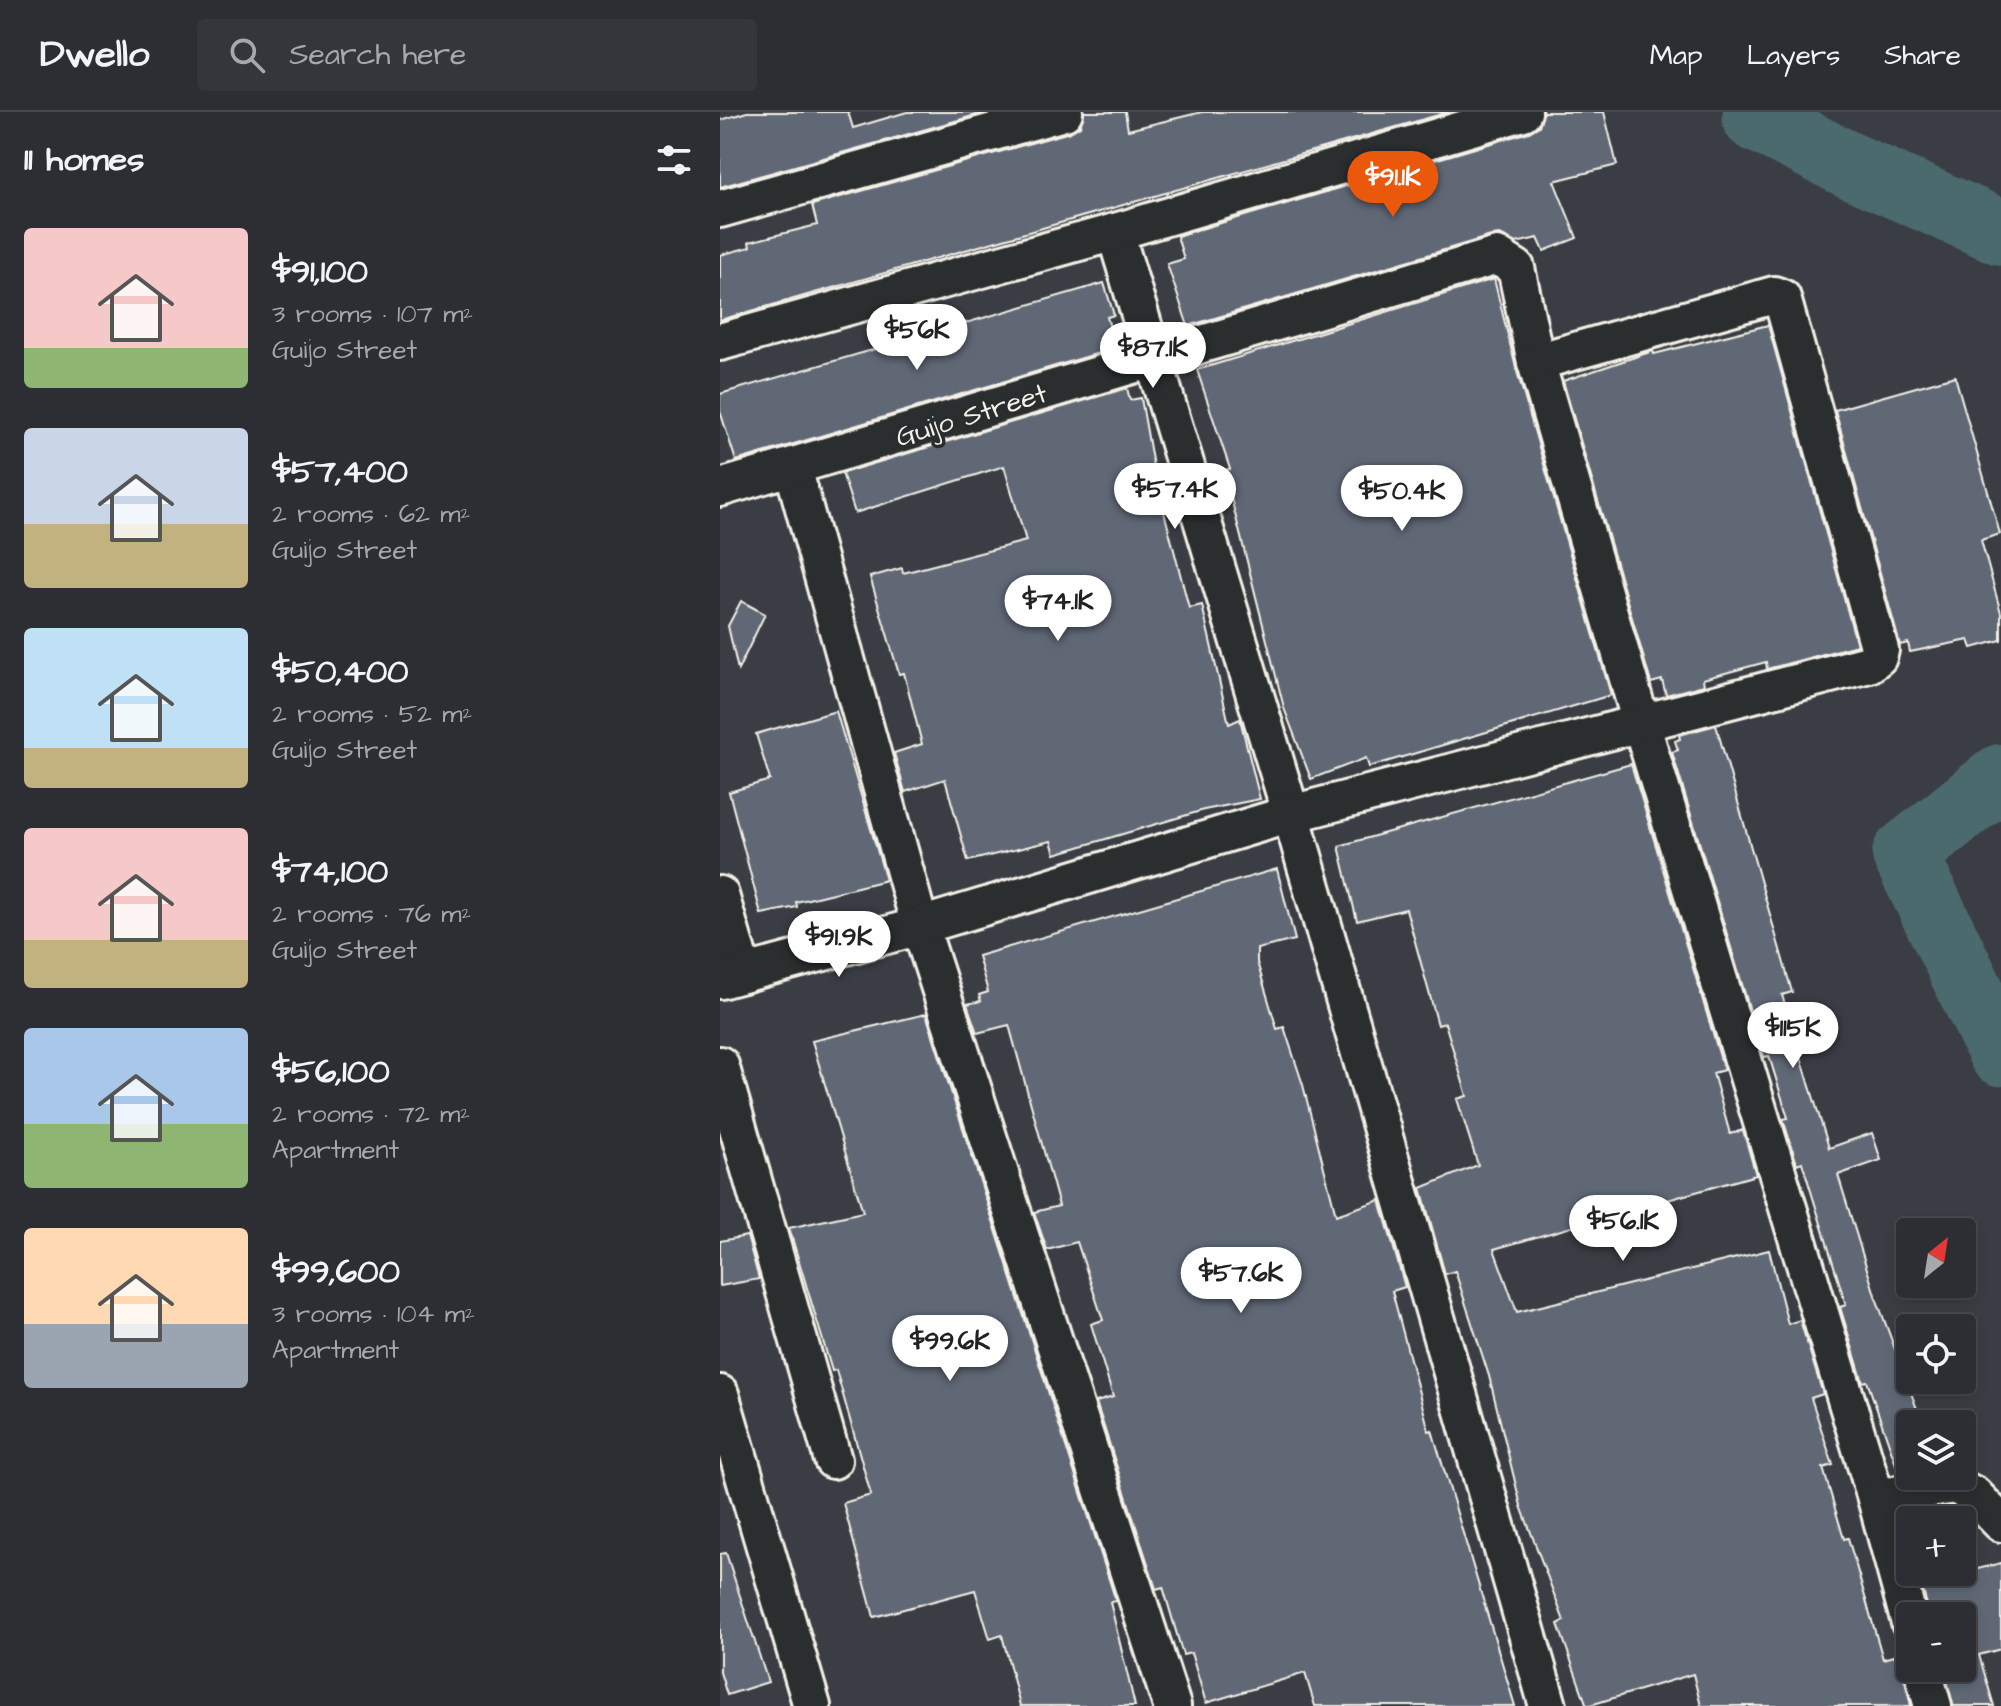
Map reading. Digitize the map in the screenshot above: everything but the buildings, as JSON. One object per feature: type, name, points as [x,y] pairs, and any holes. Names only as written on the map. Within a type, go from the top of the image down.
[{"type":"street","points":[[720,209],[1064,112]]},
{"type":"street","points":[[720,342],[1115,232],[1523,112]]},
{"type":"street","points":[[1115,232],[1291,814],[1548,1706]]},
{"type":"street","name":"Guijo Street","points":[[720,488],[1497,256],[1516,268],[1536,362]]},
{"type":"street","points":[[720,895],[732,977],[920,926],[1291,814],[1641,723],[1869,664],[1878,657],[1880,650],[1782,298],[1774,295],[1536,362],[1641,723],[1876,1498],[1904,1602]]},
{"type":"street","points":[[793,468],[920,926],[1172,1706]]},
{"type":"street","points":[[720,1065],[833,1460]]},
{"type":"street","points":[[720,1394],[812,1706]]},
{"type":"street","points":[[1876,1498],[1954,1485],[1974,1495],[2001,1523]]},
{"type":"street","points":[[1926,1682],[1933,1706]]},
{"type":"waterway","points":[[1758,112],[1755,118],[1849,165],[2001,232]]},
{"type":"waterway","points":[[2001,777],[1905,854],[2001,1053]]}]
